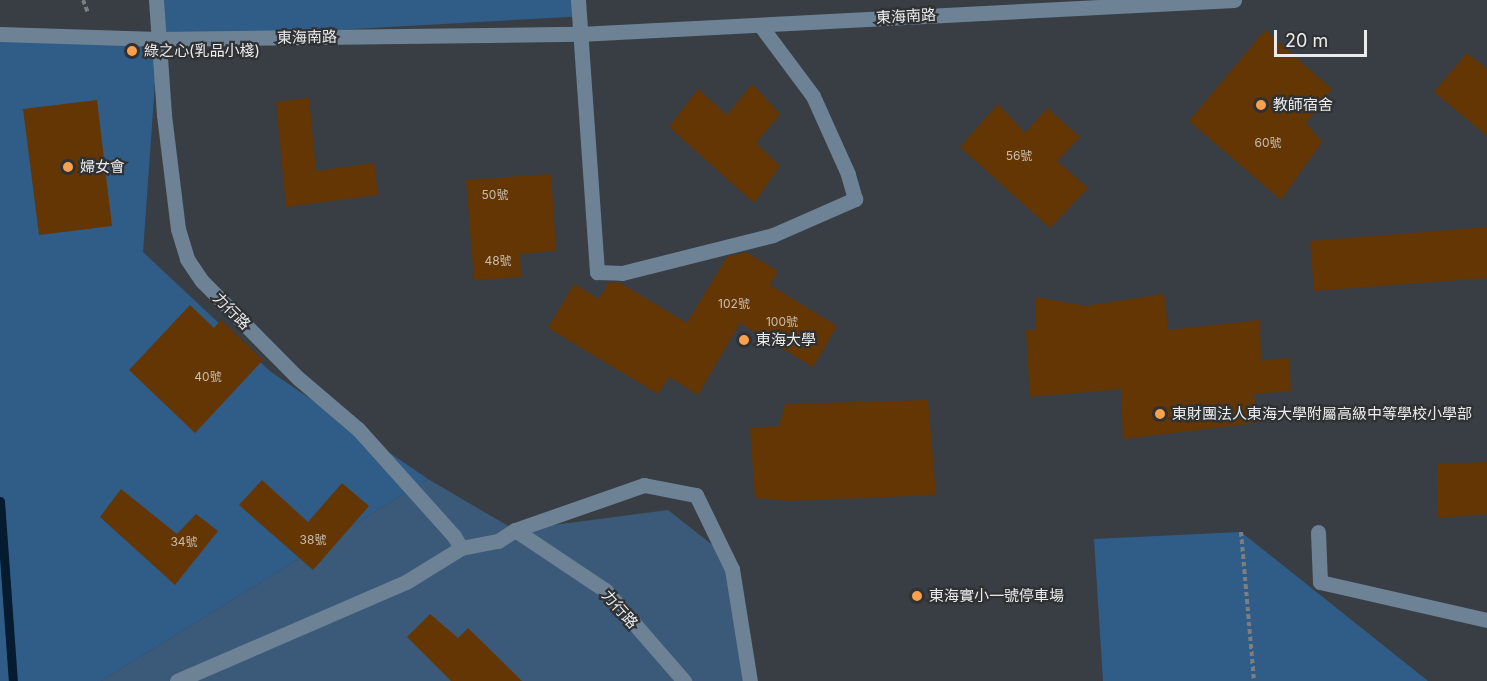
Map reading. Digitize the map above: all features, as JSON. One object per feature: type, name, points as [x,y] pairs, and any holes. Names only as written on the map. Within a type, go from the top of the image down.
[{"type":"street","name":"力行路","points":[[156,0],[178,229],[188,259],[202,281],[298,378],[358,429],[454,537],[461,548]]},
{"type":"street","points":[[578,0],[597,272],[622,273],[773,235],[855,199],[848,174],[813,96],[759,25]]},
{"type":"street","name":"東海南路","points":[[0,34],[158,39],[579,34],[759,25],[1076,3],[1234,0]]},
{"type":"street","points":[[177,681],[406,582],[461,548],[498,541],[515,530],[644,485],[696,495],[732,569],[750,681]]},
{"type":"street","name":"力行路","points":[[515,530],[605,590],[684,681]]},
{"type":"street","points":[[1318,532],[1320,582],[1487,620]]},
{"type":"path","points":[[1241,532],[1254,681]]},
{"type":"shaded area","name":"東海大學","points":[[0,0],[1487,0],[1487,681],[0,681]]},
{"type":"shaded area","points":[[153,0],[585,0],[586,16],[158,40],[143,252],[271,372],[428,479],[101,681],[0,681],[0,34],[158,39]]},
{"type":"shaded area","points":[[428,479],[515,530],[668,510],[729,558],[747,681],[101,681]]},
{"type":"shaded area","points":[[1241,532],[1428,681],[1103,681],[1094,539]]},
{"type":"building","name":"教師宿舍","points":[[1265,30],[1332,89],[1306,123],[1322,142],[1281,200],[1189,121]]},
{"type":"building","points":[[1467,53],[1487,69],[1487,136],[1434,92]]},
{"type":"building","points":[[752,84],[780,114],[756,143],[780,166],[754,203],[669,127],[698,89],[727,115]]},
{"type":"building","points":[[309,98],[316,171],[374,163],[378,195],[286,207],[276,102]]},
{"type":"building","name":"婦女會","points":[[97,100],[112,226],[39,235],[23,109]]},
{"type":"building","points":[[998,104],[1025,133],[1047,108],[1080,137],[1057,161],[1088,188],[1050,228],[960,147]]},
{"type":"building","points":[[551,174],[556,251],[520,254],[521,277],[474,280],[466,180]]},
{"type":"building","points":[[1487,227],[1487,278],[1314,291],[1310,241]]},
{"type":"building","points":[[746,252],[778,271],[770,285],[837,326],[813,367],[740,323],[698,395],[669,377],[658,394],[548,328],[574,284],[599,299],[609,282],[620,283],[687,323],[727,257]]},
{"type":"building","points":[[1164,294],[1168,330],[1260,320],[1261,361],[1289,358],[1291,391],[1254,394],[1257,423],[1123,439],[1121,389],[1030,397],[1026,330],[1036,330],[1036,297],[1085,306]]},
{"type":"building","points":[[190,305],[214,328],[221,320],[263,360],[195,433],[129,370]]},
{"type":"building","points":[[928,400],[936,495],[790,501],[755,498],[750,428],[779,426],[785,404]]},
{"type":"building","points":[[1487,462],[1487,514],[1438,518],[1437,464]]},
{"type":"building","points":[[262,480],[308,522],[342,483],[369,506],[313,570],[239,505]]},
{"type":"building","points":[[121,489],[177,534],[196,514],[218,531],[175,585],[100,517]]},
{"type":"building","points":[[430,614],[458,638],[468,628],[522,681],[451,681],[407,637]]},
{"type":"waterway","points":[[0,501],[13,681]]},
{"type":"place","name":"綠之心(乳品小棧)","points":[[132,51]]},
{"type":"place","name":"教師宿舍","points":[[1261,105]]},
{"type":"place","name":"婦女會","points":[[68,167]]},
{"type":"place","name":"東海大學","points":[[744,340]]},
{"type":"place","name":"東財團法人東海大學附屬高級中等學校小學部","points":[[1160,414]]},
{"type":"place","name":"東海實小一號停車場","points":[[917,596]]}]
